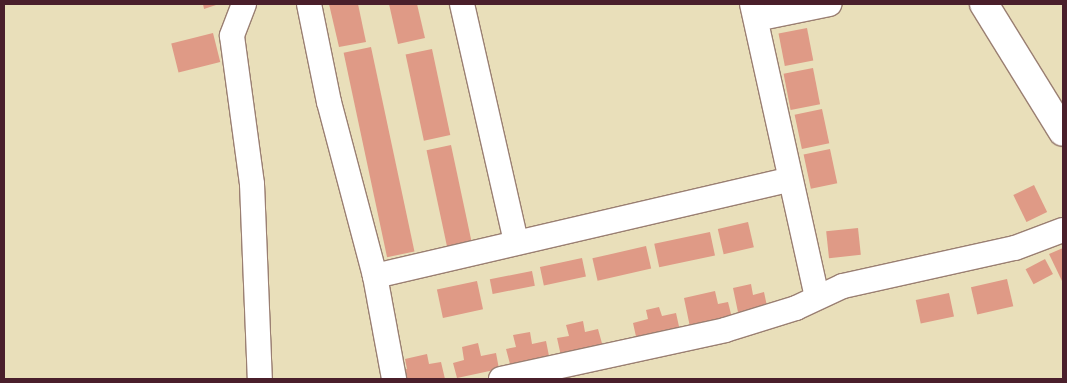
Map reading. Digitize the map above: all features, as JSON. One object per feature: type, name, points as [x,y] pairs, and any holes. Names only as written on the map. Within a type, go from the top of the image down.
[{"type":"highway","points":[[984,4],[1063,132]]},
{"type":"street","points":[[244,4],[232,36],[252,184],[260,379]]},
{"type":"street","points":[[309,4],[329,102],[375,276],[394,379]]},
{"type":"street","points":[[462,4],[516,242]]},
{"type":"street","points":[[817,297],[788,180],[754,11],[829,4]]},
{"type":"street","points":[[375,276],[788,180]]},
{"type":"street","points":[[501,379],[725,330],[854,283],[1015,248],[1063,230]]},
{"type":"building","points":[[203,4],[219,4],[204,9]]},
{"type":"building","points":[[329,4],[358,4],[366,42],[339,47]]},
{"type":"building","points":[[389,4],[417,4],[425,38],[398,44]]},
{"type":"building","points":[[807,28],[813,60],[785,66],[779,34]]},
{"type":"building","points":[[213,33],[220,62],[179,73],[171,43]]},
{"type":"building","points":[[371,47],[414,251],[387,257],[344,53]]},
{"type":"building","points":[[432,49],[450,135],[424,141],[406,55]]},
{"type":"building","points":[[813,68],[820,104],[791,110],[784,74]]},
{"type":"building","points":[[822,109],[829,143],[802,149],[795,115]]},
{"type":"building","points":[[451,145],[472,245],[448,250],[427,150]]},
{"type":"building","points":[[830,149],[837,183],[811,189],[804,155]]},
{"type":"building","points":[[1034,185],[1047,212],[1026,222],[1013,195]]},
{"type":"building","points":[[748,222],[754,247],[724,254],[718,229]]},
{"type":"building","points":[[858,228],[861,255],[829,258],[826,231]]},
{"type":"building","points":[[710,232],[715,255],[659,267],[654,244]]},
{"type":"building","points":[[646,246],[651,268],[598,281],[592,258]]},
{"type":"building","points":[[1063,248],[1063,281],[1062,281],[1049,254]]},
{"type":"building","points":[[582,258],[586,277],[544,286],[540,267]]},
{"type":"building","points":[[1045,259],[1053,274],[1034,284],[1026,269]]},
{"type":"building","points":[[532,271],[535,286],[493,294],[490,279]]},
{"type":"building","points":[[1007,279],[1013,306],[977,315],[971,287]]},
{"type":"building","points":[[477,281],[483,309],[443,318],[437,290]]},
{"type":"building","points":[[751,284],[753,295],[764,292],[768,311],[739,317],[733,288]]},
{"type":"building","points":[[715,291],[718,304],[728,302],[732,318],[690,327],[684,298]]},
{"type":"building","points":[[949,293],[954,316],[921,324],[916,300]]},
{"type":"building","points":[[659,307],[662,316],[676,313],[680,331],[637,341],[633,323],[648,319],[646,310]]},
{"type":"building","points":[[583,321],[585,332],[598,329],[603,347],[561,356],[557,338],[569,336],[566,325]]},
{"type":"building","points":[[530,332],[532,344],[546,341],[549,356],[510,364],[506,349],[516,347],[513,335]]},
{"type":"building","points":[[478,343],[481,356],[496,353],[499,369],[457,378],[453,363],[464,360],[462,347]]},
{"type":"building","points":[[427,354],[429,364],[441,362],[445,379],[401,379],[399,371],[407,369],[405,359]]}]
